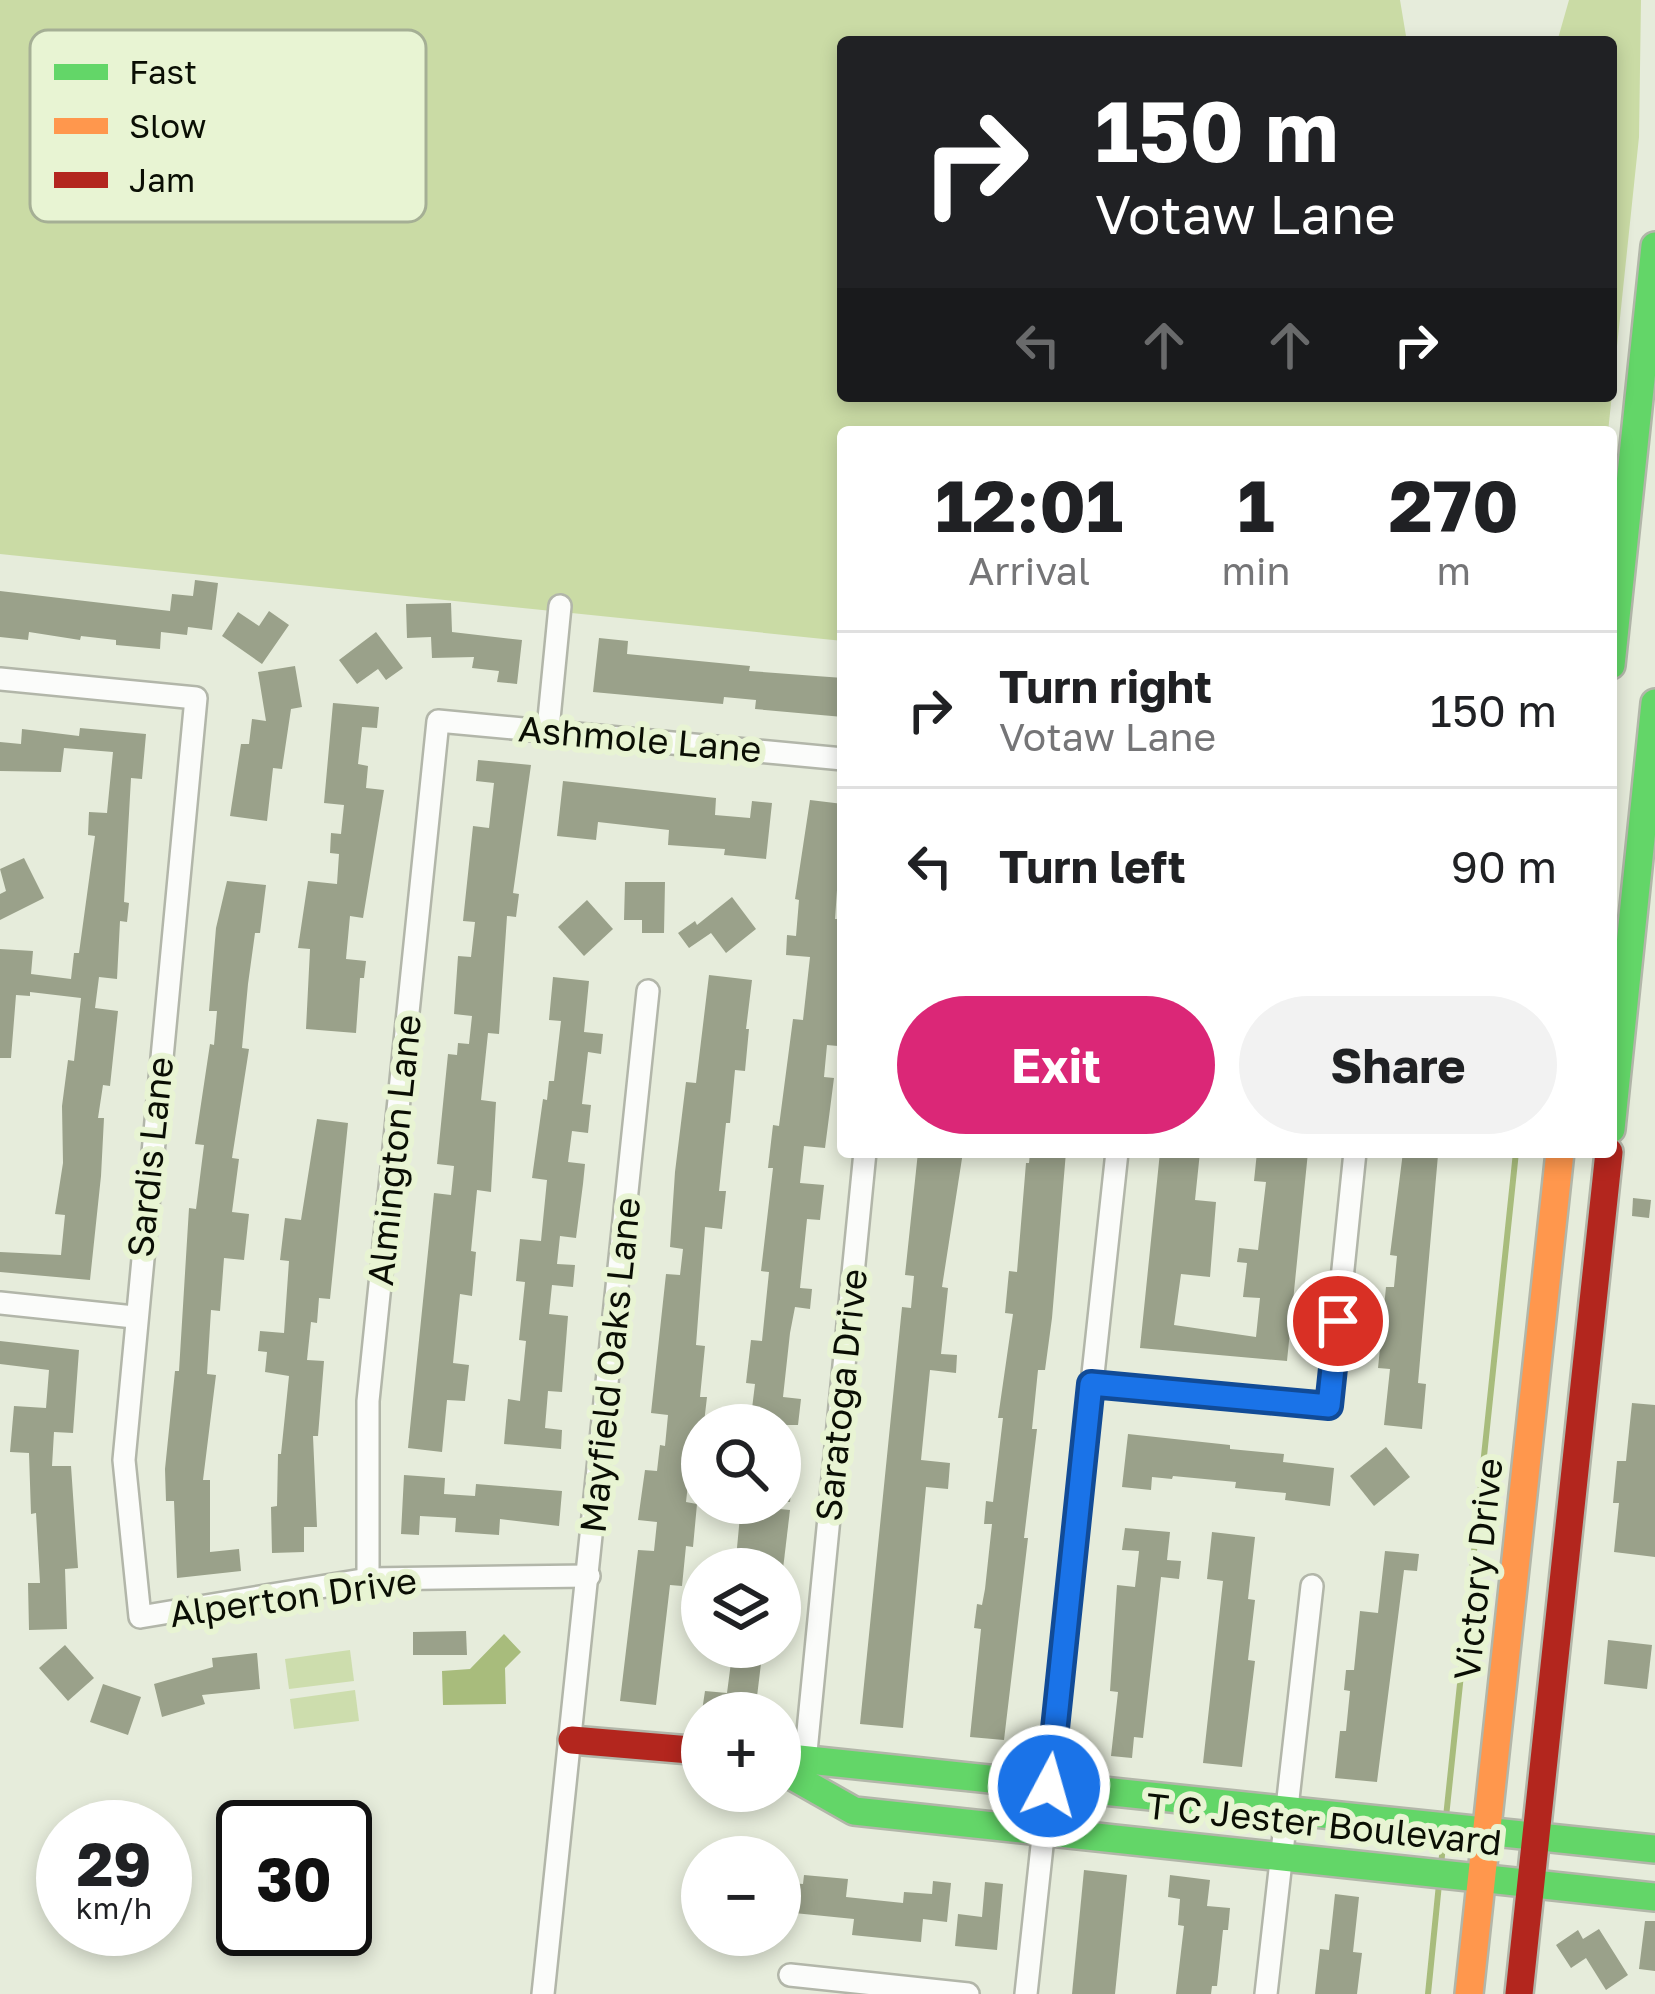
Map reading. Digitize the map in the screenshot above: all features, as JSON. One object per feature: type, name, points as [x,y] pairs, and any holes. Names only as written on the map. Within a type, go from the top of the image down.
[{"type":"main road","points":[[1617,616],[1651,337],[1655,246]]},
{"type":"main road","points":[[1617,1072],[1655,704]]},
{"type":"main road","points":[[1617,841],[1641,844]]},
{"type":"main road","name":"Victory Drive","points":[[1469,1994],[1474,1830],[1540,1340],[1559,1158]]},
{"type":"main road","points":[[1519,1994],[1608,1158]]},
{"type":"main road","points":[[1540,1340],[1588,1344]]},
{"type":"main road","points":[[572,1740],[681,1749]]},
{"type":"main road","name":"T C Jester Boulevard","points":[[801,1767],[1049,1786],[1655,1849]]},
{"type":"main road","name":"T C Jester Boulevard","points":[[801,1772],[854,1810],[1655,1897]]},
{"type":"street","points":[[548,729],[560,606]]},
{"type":"street","name":"Sardis Lane","points":[[0,679],[196,698],[124,1460],[140,1617]]},
{"type":"street","name":"Ashmole Lane","points":[[438,721],[837,758]]},
{"type":"street","name":"Almington Lane","points":[[368,1579],[368,1401],[438,721]]},
{"type":"street","name":"Mayfield Oaks Lane","points":[[543,1994],[648,991]]},
{"type":"street","name":"Saratoga Drive","points":[[801,1692],[865,1158]]},
{"type":"street","points":[[1026,1994],[1116,1158]]},
{"type":"street","points":[[1091,1384],[1329,1406],[1354,1158]]},
{"type":"street","points":[[0,1303],[134,1317]]},
{"type":"street","name":"Alperton Drive","points":[[140,1617],[368,1579],[589,1576]]},
{"type":"street","points":[[1266,1994],[1312,1586]]},
{"type":"street","points":[[790,1975],[968,1994]]},
{"type":"shaded area","points":[[0,0],[1400,0],[1406,36],[837,36],[837,402],[1611,402],[1609,426],[837,426],[837,640],[0,554]]},
{"type":"shaded area","points":[[1569,0],[1641,0],[1639,137],[1617,346],[1617,36],[1559,36]]},
{"type":"shaded area","points":[[504,1634],[521,1652],[505,1668],[506,1704],[443,1705],[442,1671],[470,1669]]},
{"type":"shaded area","points":[[350,1650],[354,1681],[289,1689],[285,1659]]},
{"type":"shaded area","points":[[355,1690],[359,1721],[294,1729],[290,1699]]},
{"type":"building","points":[[195,580],[218,583],[212,630],[188,627],[187,635],[161,632],[160,649],[29,632],[28,640],[0,637],[0,591],[170,611],[172,594],[193,596]]},
{"type":"building","points":[[451,603],[452,632],[522,640],[517,684],[497,682],[499,671],[472,668],[474,657],[432,658],[431,637],[407,638],[406,604]]},
{"type":"building","points":[[269,611],[289,625],[262,664],[222,636],[238,612],[259,626]]},
{"type":"building","points":[[376,632],[403,668],[386,680],[378,669],[357,684],[339,660]]},
{"type":"building","points":[[599,638],[628,641],[627,654],[837,678],[837,716],[755,709],[756,700],[724,697],[723,704],[593,692]]},
{"type":"building","points":[[295,666],[302,707],[291,709],[282,769],[273,768],[267,821],[230,816],[241,744],[249,744],[252,719],[266,721],[258,672]]},
{"type":"building","points":[[333,703],[379,707],[377,728],[362,727],[358,764],[368,766],[366,788],[384,790],[363,918],[350,916],[346,959],[366,961],[364,978],[360,978],[356,1033],[306,1029],[310,949],[298,948],[308,881],[337,884],[339,854],[330,853],[331,833],[341,834],[344,805],[324,803]]},
{"type":"building","points":[[80,728],[146,734],[142,779],[131,778],[124,902],[129,903],[127,922],[120,921],[117,979],[99,977],[95,1008],[118,1011],[110,1086],[103,1085],[98,1118],[104,1118],[90,1280],[0,1272],[0,1252],[61,1255],[65,1215],[55,1214],[63,1163],[62,1106],[68,1060],[74,1061],[81,998],[30,992],[30,996],[16,995],[11,1058],[0,1058],[0,949],[33,951],[31,974],[71,979],[95,836],[88,835],[89,812],[107,813],[113,752],[64,748],[61,772],[0,771],[0,742],[21,744],[22,729],[79,736]]},
{"type":"building","points":[[478,760],[531,765],[513,893],[519,894],[516,917],[507,916],[499,1034],[488,1033],[481,1100],[496,1102],[491,1192],[477,1190],[472,1296],[460,1294],[453,1363],[469,1365],[465,1401],[447,1400],[442,1452],[408,1448],[434,1193],[451,1195],[454,1166],[437,1164],[448,1054],[457,1055],[458,1043],[469,1044],[472,1016],[454,1014],[458,956],[471,957],[475,922],[463,921],[473,826],[489,828],[494,783],[476,781]]},
{"type":"building","points":[[563,781],[716,798],[715,815],[750,818],[752,801],[772,803],[766,859],[724,855],[725,849],[668,845],[669,830],[598,822],[596,840],[557,836]]},
{"type":"building","points":[[810,800],[837,803],[837,1046],[827,1045],[824,1077],[834,1078],[825,1148],[804,1146],[800,1183],[824,1185],[820,1220],[807,1219],[800,1288],[812,1289],[810,1309],[795,1307],[783,1397],[801,1399],[800,1404],[753,1404],[755,1384],[746,1383],[751,1340],[762,1341],[769,1272],[761,1271],[773,1125],[779,1126],[793,1019],[803,1020],[810,957],[786,955],[787,935],[796,936],[799,900],[795,899]]},
{"type":"building","points":[[24,858],[44,898],[0,920],[0,894],[6,891],[0,869]]},
{"type":"building","points":[[227,881],[266,885],[248,984],[242,1048],[249,1049],[232,1158],[239,1159],[232,1212],[249,1214],[244,1260],[224,1258],[220,1311],[211,1310],[207,1374],[216,1375],[203,1480],[210,1480],[210,1552],[239,1549],[241,1571],[177,1578],[174,1501],[166,1501],[165,1469],[175,1371],[179,1371],[189,1208],[196,1209],[204,1145],[195,1144],[210,1044],[214,1045],[217,1011],[209,1011],[216,928]]},
{"type":"building","points":[[625,882],[665,882],[664,933],[642,933],[642,920],[624,920]]},
{"type":"building","points":[[732,897],[756,929],[726,953],[711,933],[689,948],[678,933],[695,921],[697,925]]},
{"type":"building","points":[[587,900],[613,929],[584,956],[558,927]]},
{"type":"building","points":[[709,975],[752,980],[745,1071],[735,1070],[730,1123],[726,1123],[719,1191],[726,1191],[722,1229],[705,1227],[696,1345],[705,1346],[700,1397],[707,1397],[706,1404],[681,1404],[681,1524],[695,1524],[693,1547],[681,1548],[681,1586],[670,1585],[656,1705],[620,1701],[638,1550],[654,1551],[657,1522],[638,1520],[645,1470],[657,1471],[660,1445],[665,1446],[668,1415],[651,1413],[666,1274],[680,1275],[683,1249],[670,1247],[675,1172],[686,1082],[696,1083]]},
{"type":"building","points":[[553,977],[589,981],[584,1032],[603,1034],[601,1054],[588,1052],[582,1104],[591,1105],[588,1133],[572,1131],[568,1162],[585,1164],[576,1238],[560,1236],[557,1264],[575,1265],[573,1287],[552,1285],[549,1314],[568,1316],[562,1392],[548,1391],[545,1428],[562,1430],[561,1449],[504,1444],[508,1399],[520,1401],[526,1341],[519,1340],[525,1282],[516,1281],[520,1239],[541,1241],[547,1180],[532,1178],[543,1099],[547,1100],[549,1081],[554,1081],[561,1021],[549,1020]]},
{"type":"building","points":[[317,1119],[348,1123],[330,1299],[319,1298],[307,1360],[324,1361],[318,1436],[313,1436],[317,1527],[304,1527],[304,1552],[272,1553],[271,1507],[277,1506],[278,1454],[289,1376],[265,1372],[267,1352],[258,1351],[260,1331],[284,1333],[289,1261],[280,1260],[285,1218],[301,1220]]},
{"type":"building","points":[[917,1158],[962,1158],[942,1287],[948,1288],[941,1354],[957,1355],[956,1373],[930,1370],[921,1460],[950,1463],[948,1489],[926,1487],[903,1728],[860,1724],[902,1307],[911,1308],[914,1276],[905,1275]]},
{"type":"building","points":[[1029,1158],[1065,1158],[1052,1318],[1045,1370],[1038,1370],[1032,1429],[1037,1429],[1024,1538],[1028,1538],[1004,1740],[970,1737],[981,1629],[974,1628],[977,1604],[982,1605],[985,1589],[992,1524],[984,1524],[986,1501],[993,1502],[1003,1418],[998,1418],[1013,1314],[1005,1313],[1009,1271],[1017,1272]]},
{"type":"building","points":[[1159,1158],[1199,1158],[1195,1200],[1216,1202],[1210,1277],[1181,1274],[1174,1325],[1256,1337],[1260,1298],[1243,1297],[1247,1263],[1237,1262],[1239,1248],[1258,1250],[1266,1182],[1254,1181],[1256,1158],[1307,1158],[1287,1361],[1140,1348]]},
{"type":"building","points":[[1402,1158],[1438,1158],[1418,1383],[1426,1384],[1422,1429],[1384,1425],[1390,1369],[1378,1368],[1386,1287],[1394,1287],[1397,1256],[1390,1255]]},
{"type":"building","points":[[1633,1198],[1651,1200],[1649,1218],[1632,1216]]},
{"type":"building","points":[[0,1341],[79,1350],[73,1433],[54,1432],[52,1466],[71,1466],[78,1568],[65,1569],[67,1629],[29,1630],[28,1583],[40,1583],[36,1513],[31,1514],[29,1453],[10,1452],[14,1406],[46,1408],[49,1370],[0,1364]]},
{"type":"building","points":[[1632,1403],[1655,1405],[1655,1557],[1614,1552],[1617,1461],[1626,1461]]},
{"type":"building","points":[[1128,1434],[1230,1445],[1230,1449],[1284,1454],[1283,1462],[1334,1468],[1330,1506],[1285,1500],[1286,1493],[1235,1488],[1236,1482],[1173,1476],[1152,1477],[1151,1490],[1122,1487]]},
{"type":"building","points":[[1386,1447],[1410,1477],[1374,1506],[1350,1476]]},
{"type":"building","points":[[404,1475],[445,1478],[444,1494],[475,1496],[476,1484],[562,1491],[559,1526],[500,1519],[499,1535],[455,1532],[456,1518],[420,1516],[419,1535],[401,1534]]},
{"type":"building","points":[[739,1524],[788,1524],[785,1548],[737,1548]]},
{"type":"building","points":[[1125,1528],[1170,1532],[1167,1560],[1181,1561],[1179,1579],[1161,1577],[1143,1738],[1134,1737],[1132,1758],[1111,1756],[1118,1692],[1110,1691],[1117,1585],[1135,1587],[1139,1551],[1122,1550]]},
{"type":"building","points":[[1212,1532],[1255,1537],[1248,1660],[1255,1661],[1242,1767],[1203,1763],[1223,1581],[1207,1579]]},
{"type":"building","points":[[1385,1551],[1419,1554],[1417,1571],[1404,1570],[1377,1782],[1335,1778],[1340,1731],[1346,1731],[1350,1691],[1344,1690],[1346,1670],[1354,1670],[1360,1611],[1378,1613]]},
{"type":"building","points":[[466,1631],[467,1655],[413,1655],[413,1632]]},
{"type":"building","points":[[1608,1640],[1652,1645],[1647,1689],[1604,1684]]},
{"type":"building","points":[[65,1645],[94,1678],[68,1701],[39,1668]]},
{"type":"building","points":[[257,1653],[260,1689],[202,1695],[205,1704],[162,1717],[154,1684],[213,1667],[212,1658]]},
{"type":"building","points":[[730,1668],[760,1668],[758,1692],[727,1692]]},
{"type":"building","points":[[103,1684],[141,1697],[128,1735],[90,1722]]},
{"type":"building","points":[[1084,1870],[1127,1875],[1115,1994],[1072,1994]]},
{"type":"building","points":[[804,1875],[848,1879],[846,1897],[903,1903],[904,1892],[932,1894],[933,1881],[951,1883],[947,1922],[923,1919],[921,1942],[852,1935],[854,1919],[801,1914]]},
{"type":"building","points":[[1170,1875],[1210,1880],[1207,1906],[1230,1908],[1217,1986],[1212,1986],[1211,1994],[1176,1994],[1184,1926],[1178,1925],[1180,1899],[1168,1897]]},
{"type":"building","points":[[985,1882],[1003,1884],[997,1950],[955,1946],[958,1914],[982,1917]]},
{"type":"building","points":[[1335,1894],[1359,1897],[1353,1952],[1362,1953],[1357,1994],[1315,1994],[1320,1949],[1329,1950]]},
{"type":"building","points":[[1645,1921],[1655,1921],[1655,1971],[1639,1969]]},
{"type":"building","points":[[1599,1929],[1628,1975],[1606,1990],[1586,1958],[1571,1968],[1556,1945],[1578,1930],[1583,1939]]},
{"type":"waterway","points":[[1446,1817],[1515,1158]]},
{"type":"waterway","points":[[1441,1865],[1444,1836]]},
{"type":"waterway","points":[[1428,1994],[1439,1884]]},
{"type":"traffic: fast","points":[[1617,608],[1655,246]]},
{"type":"traffic: fast","points":[[1617,1071],[1655,703]]},
{"type":"traffic: fast","points":[[801,1759],[1655,1849]]},
{"type":"traffic: fast","points":[[801,1781],[854,1811],[1655,1897]]},
{"type":"traffic: slow","points":[[1469,1994],[1559,1158]]},
{"type":"traffic: jam","points":[[1519,1994],[1608,1158]]},
{"type":"traffic: jam","points":[[572,1740],[681,1749]]},
{"type":"route","points":[[1049,1786],[1091,1384],[1329,1406],[1338,1321]]}]
